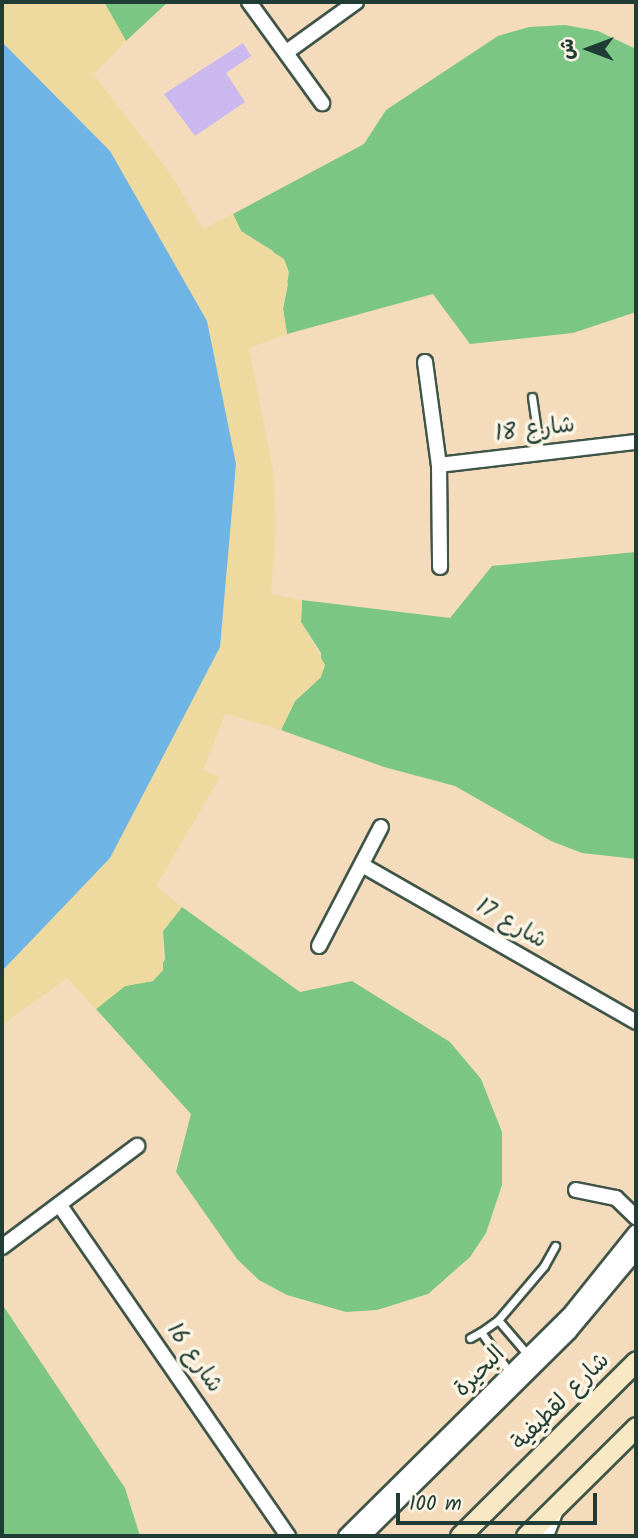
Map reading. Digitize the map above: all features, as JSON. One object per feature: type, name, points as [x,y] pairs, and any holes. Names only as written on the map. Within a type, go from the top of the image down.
[{"type":"street","points":[[249,2],[288,51],[322,103]]},
{"type":"street","points":[[288,51],[356,2]]},
{"type":"street","points":[[425,362],[439,466],[440,567]]},
{"type":"street","name":"شارع 18","points":[[439,466],[636,442]]},
{"type":"street","points":[[319,946],[381,827]]},
{"type":"street","name":"شارع 17","points":[[362,865],[636,1022]]},
{"type":"street","points":[[2,1247],[61,1206],[137,1146]]},
{"type":"street","points":[[576,1190],[616,1198],[636,1217]]},
{"type":"street","name":"شارع 16","points":[[61,1206],[288,1536]]},
{"type":"street","name":"البحيرة","points":[[514,1378],[529,1355],[572,1312],[636,1232]]},
{"type":"street","name":"البحيرة","points":[[363,1536],[444,1448],[636,1252]]},
{"type":"street","name":"شارع لقطيفية","points":[[460,1536],[636,1361]]},
{"type":"street","points":[[526,1536],[636,1427]]},
{"type":"street","name":"البحيرة","points":[[346,1536],[444,1448]]},
{"type":"street","points":[[546,1536],[559,1505]]},
{"type":"lane","points":[[532,397],[540,453]]},
{"type":"lane","points":[[470,1338],[498,1320],[544,1266],[555,1246]]},
{"type":"lane","points":[[498,1320],[529,1355]]},
{"type":"lane","points":[[481,1332],[514,1378]]},
{"type":"green space","points":[[104,2],[168,2],[126,41]]},
{"type":"green space","points":[[565,25],[598,31],[636,49],[636,312],[573,333],[470,344],[433,294],[287,334],[283,309],[288,284],[273,251],[241,231],[233,214],[364,144],[386,110],[498,36],[529,27]]},
{"type":"green space","points":[[636,552],[636,859],[582,853],[551,841],[455,786],[384,767],[281,730],[295,701],[321,677],[321,653],[301,622],[302,600],[450,618],[492,566]]},
{"type":"green space","points":[[182,907],[300,992],[352,981],[450,1042],[481,1079],[502,1132],[502,1185],[486,1233],[470,1257],[428,1294],[377,1310],[346,1312],[287,1295],[259,1280],[237,1259],[176,1172],[191,1114],[96,1009],[125,986],[153,981],[165,959],[163,931]]},
{"type":"green space","points":[[2,1304],[125,1488],[140,1536],[2,1536]]},
{"type":"sand","points":[[2,2],[104,2],[126,41],[93,74],[170,173],[203,229],[233,214],[241,231],[284,259],[289,272],[283,309],[287,334],[249,348],[273,470],[276,530],[271,594],[302,600],[301,622],[325,665],[321,677],[295,701],[281,730],[225,714],[203,770],[220,777],[156,886],[182,907],[163,931],[163,970],[153,981],[125,986],[96,1009],[67,978],[2,1025],[2,971],[110,858],[110,151],[2,42]]},
{"type":"water","points":[[2,42],[110,151],[207,321],[236,464],[220,647],[110,858],[2,971]]},
{"type":"building","points":[[243,43],[251,56],[226,73],[245,102],[195,136],[164,94]]}]
